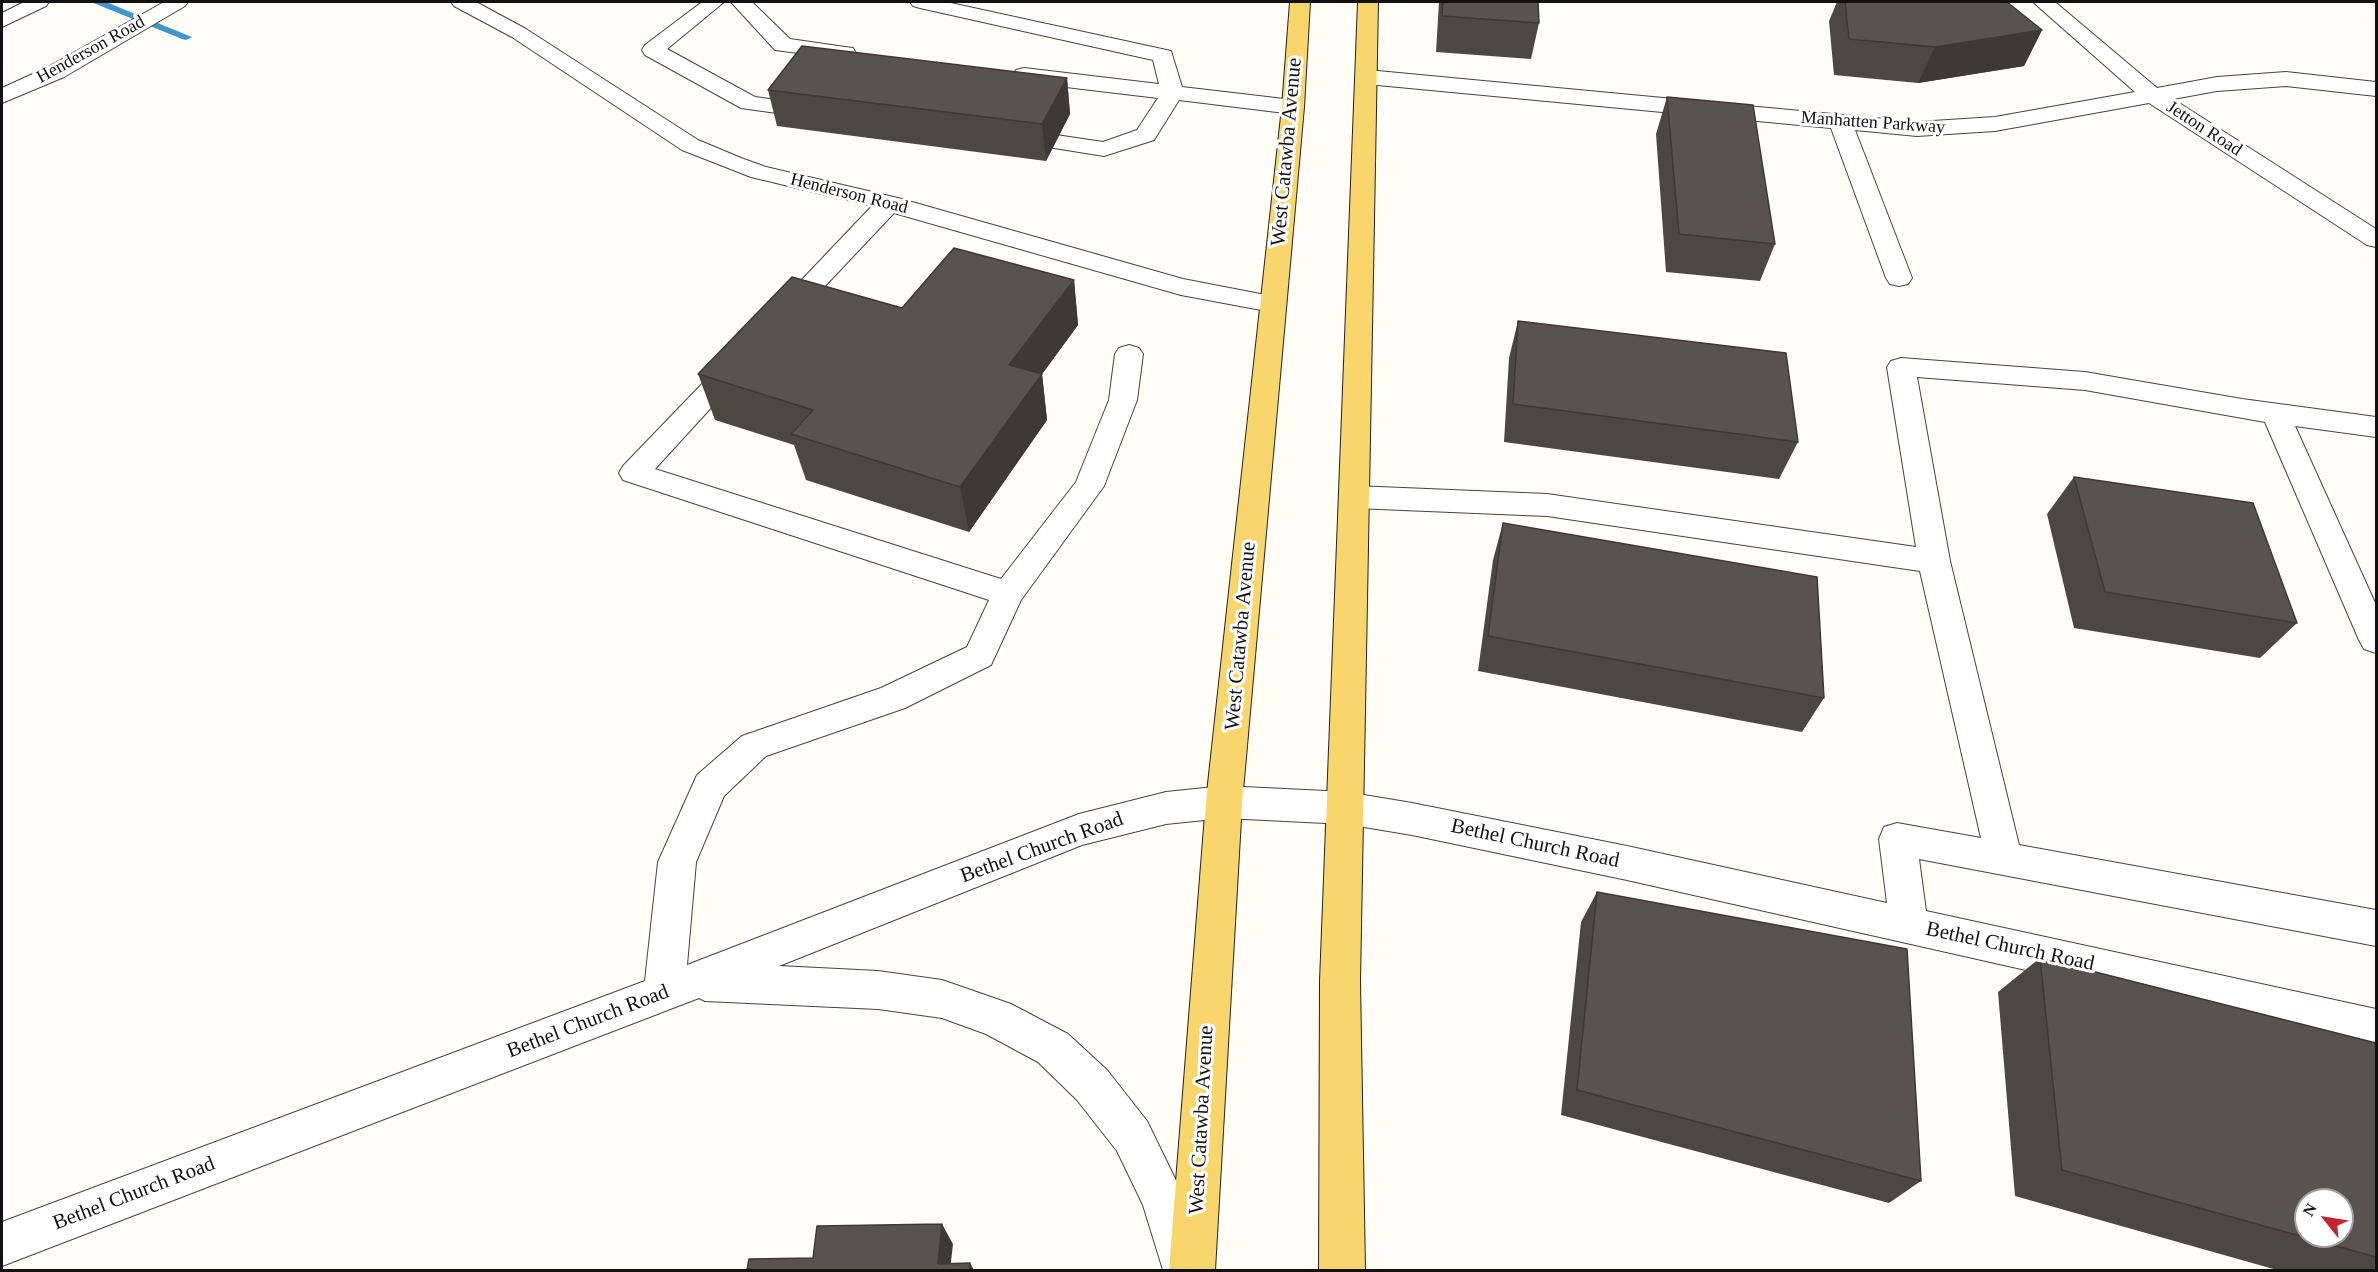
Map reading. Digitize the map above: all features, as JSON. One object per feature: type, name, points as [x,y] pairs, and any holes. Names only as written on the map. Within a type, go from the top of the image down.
[{"type":"main road","name":"West Catawba Avenue","points":[[1192,1270],[1224,802],[1293,107],[1300,2]]},
{"type":"main road","points":[[1342,1270],[1340,1025],[1368,2]]},
{"type":"street","points":[[2,21],[39,2]]},
{"type":"street","name":"Henderson Road","points":[[2,96],[56,72],[178,2]]},
{"type":"street","name":"Henderson Road","points":[[461,2],[519,33],[690,145],[759,172],[889,203],[1181,287],[1272,304]]},
{"type":"street","points":[[714,2],[653,50],[749,103],[791,108]]},
{"type":"street","points":[[741,2],[783,45],[865,55]]},
{"type":"street","points":[[920,2],[1163,56],[1172,93],[1146,135],[1104,149],[1056,142]]},
{"type":"street","name":"Jetton Road","points":[[2043,2],[2151,94],[2376,240]]},
{"type":"street","points":[[1007,73],[1293,107]]},
{"type":"street","name":"Manhatten Parkway","points":[[1367,77],[1917,129],[1995,124],[2151,94],[2217,84],[2286,79],[2376,89]]},
{"type":"street","points":[[1840,122],[1899,278]]},
{"type":"street","points":[[889,203],[634,473],[1008,594]]},
{"type":"street","points":[[1129,354],[1123,399],[1089,486],[1008,594],[980,656],[893,698],[754,746],[710,786],[677,862],[679,987],[878,990],[942,999],[997,1018],[1053,1047],[1092,1085],[1132,1136],[1163,1198],[1186,1270]]},
{"type":"street","points":[[2004,859],[1934,561],[1901,367],[2085,381],[2275,413],[2376,427]]},
{"type":"street","points":[[2275,413],[2376,640]]},
{"type":"street","points":[[1355,497],[1548,505],[1934,561]]},
{"type":"street","name":"Bethel Church Road","points":[[2,1244],[679,987],[1079,830],[1166,808],[1224,802],[1346,808],[1412,819],[1627,863],[2376,1029]]},
{"type":"street","points":[[1909,925],[1897,838],[2376,928]]},
{"type":"building","points":[[1443,2],[1538,2],[1539,23],[1442,16]]},
{"type":"building","points":[[1845,2],[2007,2],[2042,30],[1935,47],[1849,39]]},
{"type":"building","points":[[802,46],[1067,78],[1042,124],[768,90]]},
{"type":"building","points":[[1667,97],[1753,105],[1775,244],[1679,234]]},
{"type":"building","points":[[954,248],[1074,280],[1009,365],[1042,374],[960,487],[791,434],[813,410],[698,374],[792,277],[902,308]]},
{"type":"building","points":[[1518,321],[1786,353],[1798,442],[1513,404]]},
{"type":"building","points":[[2074,477],[2253,503],[2297,623],[2105,592]]},
{"type":"building","points":[[1503,523],[1817,577],[1824,698],[1488,636]]},
{"type":"building","points":[[1597,892],[1907,949],[1921,1181],[1577,1090]]},
{"type":"building","points":[[2040,958],[2376,1043],[2376,1257],[2344,1248],[2354,1248],[2354,1188],[2294,1188],[2294,1234],[2062,1170]]},
{"type":"building","points":[[942,1224],[938,1264],[970,1263],[970,1270],[747,1270],[749,1259],[813,1258],[817,1226]]},
{"type":"waterway","points":[[97,2],[186,37]]}]
